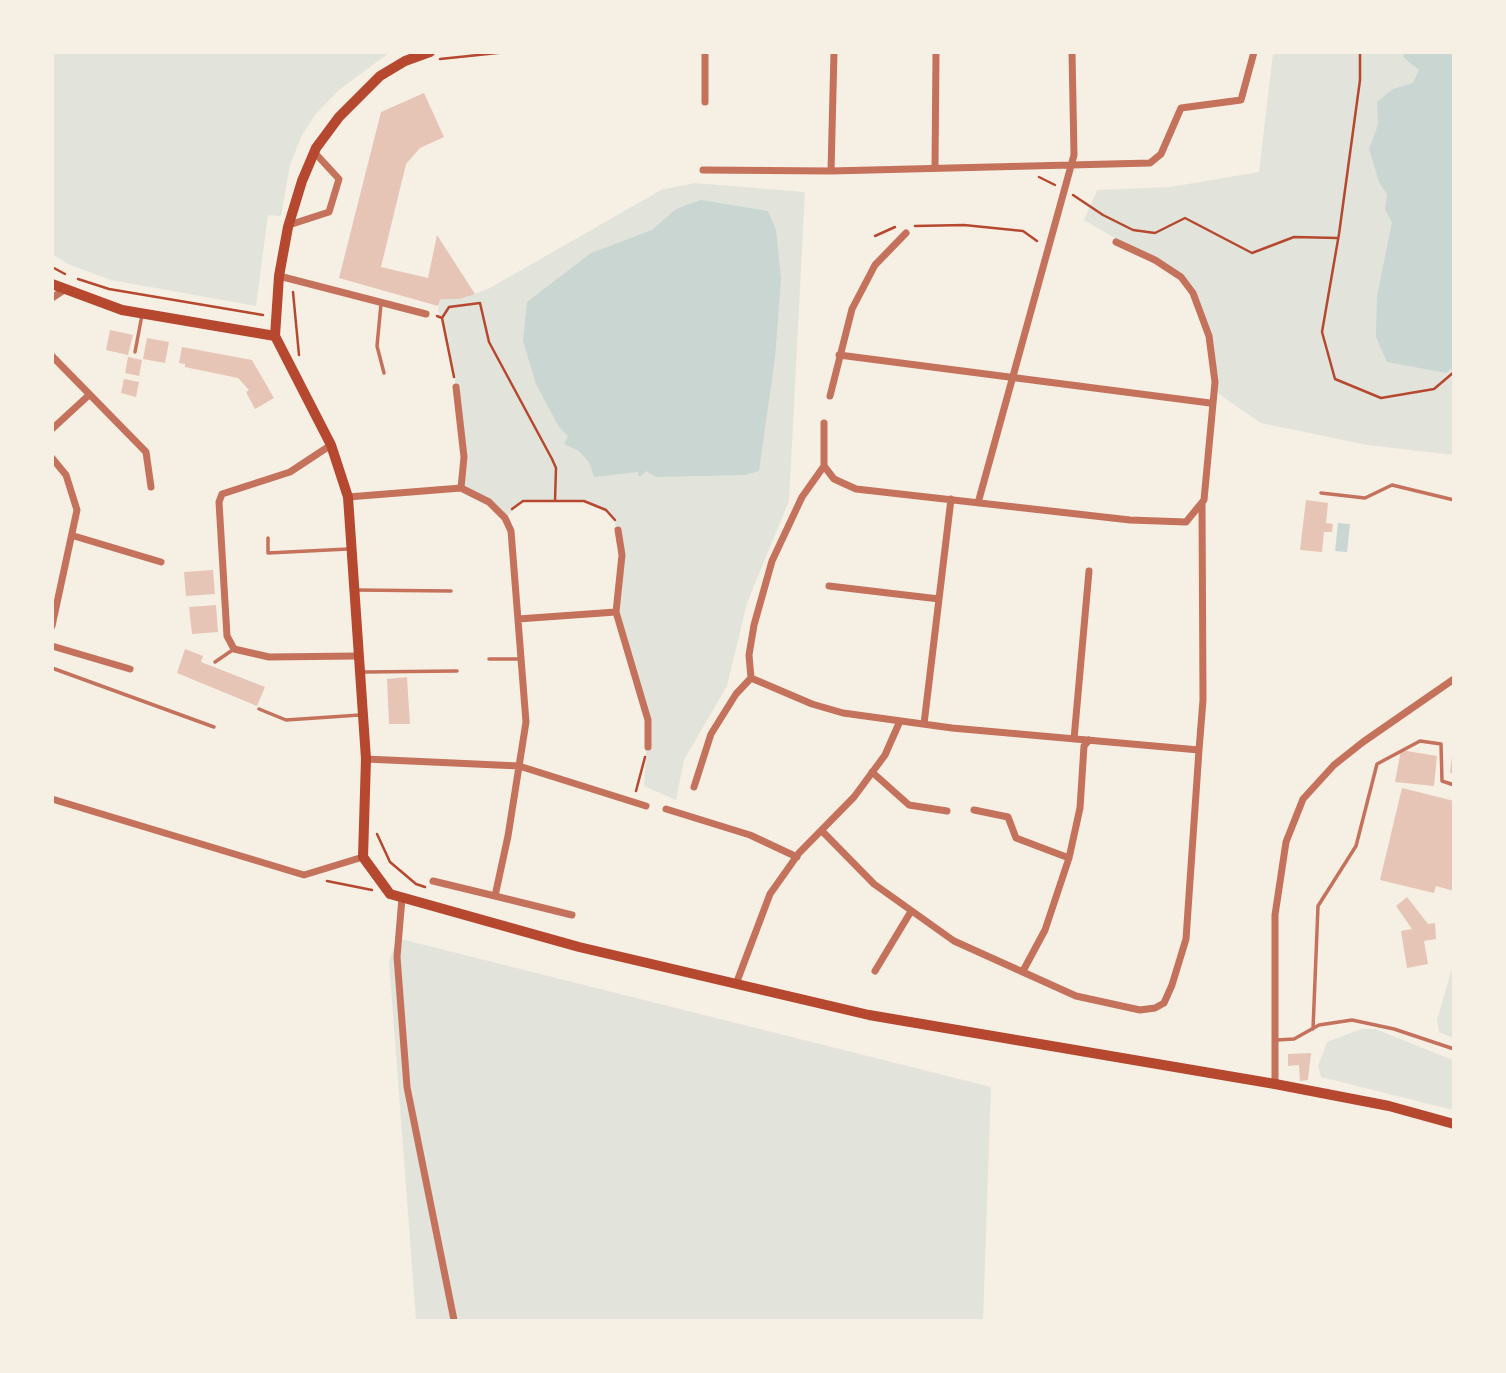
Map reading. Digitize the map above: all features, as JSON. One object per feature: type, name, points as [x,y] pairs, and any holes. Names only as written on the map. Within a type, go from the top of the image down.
[{"type":"main road","points":[[431,57],[405,61],[380,76],[332,124],[314,153],[302,181],[289,225],[279,276],[275,336],[331,445],[348,497],[357,673],[366,759],[363,857],[390,894],[579,947],[934,1027],[1275,1084],[1389,1106],[1454,1124]]},
{"type":"main road","points":[[52,284],[142,313],[275,336]]},
{"type":"street","points":[[705,52],[705,102]]},
{"type":"street","points":[[831,171],[834,52]]},
{"type":"street","points":[[935,167],[936,52]]},
{"type":"street","points":[[978,503],[1071,163],[1072,52]]},
{"type":"street","points":[[703,170],[831,171],[1150,163],[1161,154],[1181,108],[1241,100],[1254,52]]},
{"type":"street","points":[[289,225],[330,212],[339,179],[314,153]]},
{"type":"street","points":[[830,396],[852,309],[869,276],[890,247],[909,229]]},
{"type":"street","points":[[823,832],[848,860],[910,913],[961,945],[1076,996],[1140,1010],[1164,1003],[1186,939],[1203,700],[1202,503],[1215,363],[1209,336],[1193,293],[1181,277],[1155,260],[1116,243]]},
{"type":"street","points":[[279,276],[426,314]]},
{"type":"street","points":[[52,298],[64,290]]},
{"type":"street","points":[[839,355],[1210,403]]},
{"type":"street","points":[[52,356],[146,452],[151,487]]},
{"type":"street","points":[[456,387],[464,457],[461,488]]},
{"type":"street","points":[[52,429],[89,395]]},
{"type":"street","points":[[694,788],[711,734],[736,694],[751,678],[749,655],[754,625],[772,561],[802,497],[824,466],[824,423]]},
{"type":"street","points":[[331,445],[290,472],[222,494],[219,502],[227,636],[234,649],[269,657],[356,656]]},
{"type":"street","points":[[52,458],[66,475],[73,490],[77,510],[74,536],[52,626]]},
{"type":"street","points":[[824,466],[834,479],[856,489],[978,503],[1186,523],[1202,503]]},
{"type":"street","points":[[348,497],[461,488],[489,502],[505,518],[511,531],[526,722],[509,836],[495,896]]},
{"type":"street","points":[[923,724],[951,499]]},
{"type":"street","points":[[618,530],[622,555],[616,612],[648,720],[648,747]]},
{"type":"street","points":[[74,536],[161,562]]},
{"type":"street","points":[[1074,739],[1089,570]]},
{"type":"street","points":[[829,586],[939,599]]},
{"type":"street","points":[[518,619],[616,612]]},
{"type":"street","points":[[52,646],[130,669]]},
{"type":"street","points":[[751,678],[832,710],[900,721],[1199,750]]},
{"type":"street","points":[[1275,1084],[1275,915],[1286,842],[1303,799],[1334,765],[1363,741],[1454,678]]},
{"type":"street","points":[[736,984],[755,941],[767,900],[797,857],[823,832],[885,755],[900,721]]},
{"type":"street","points":[[1023,971],[1045,930],[1069,858],[1080,808],[1084,746],[1089,740]]},
{"type":"street","points":[[366,759],[519,766],[646,806]]},
{"type":"street","points":[[872,772],[909,806],[947,811]]},
{"type":"street","points":[[52,799],[304,875],[363,857]]},
{"type":"street","points":[[666,809],[750,835],[797,857]]},
{"type":"street","points":[[974,810],[1008,817],[1016,838],[1069,858]]},
{"type":"street","points":[[433,881],[572,915]]},
{"type":"street","points":[[402,898],[397,957],[407,1087],[454,1321]]},
{"type":"street","points":[[875,971],[910,913]]},
{"type":"lane","points":[[381,304],[377,346],[384,373]]},
{"type":"lane","points":[[135,352],[142,313]]},
{"type":"lane","points":[[1321,493],[1365,498],[1392,485],[1454,500]]},
{"type":"lane","points":[[268,538],[268,554],[351,549]]},
{"type":"lane","points":[[353,590],[450,591]]},
{"type":"lane","points":[[215,662],[234,649]]},
{"type":"lane","points":[[489,659],[520,659]]},
{"type":"lane","points":[[52,668],[214,727]]},
{"type":"lane","points":[[357,673],[457,671]]},
{"type":"lane","points":[[260,709],[286,720],[360,715]]},
{"type":"lane","points":[[1312,1029],[1318,906],[1356,846],[1377,764],[1420,741],[1441,744],[1442,781],[1454,785]]},
{"type":"lane","points":[[1276,1040],[1294,1039],[1334,1021],[1352,1020],[1394,1029],[1454,1049]]},
{"type":"path","points":[[431,57],[506,52]]},
{"type":"path","points":[[521,52],[550,52]]},
{"type":"path","points":[[1360,52],[1360,80],[1322,332],[1335,379],[1381,398],[1434,389],[1454,372]]},
{"type":"path","points":[[1064,189],[1102,215],[1133,230],[1156,233],[1185,218],[1251,253],[1294,237],[1338,238]]},
{"type":"path","points":[[909,229],[964,225],[1023,231],[1037,241]]},
{"type":"path","points":[[875,236],[898,226]]},
{"type":"path","points":[[52,267],[109,289],[171,301],[264,316],[265,303]]},
{"type":"path","points":[[456,387],[442,318],[449,307],[480,303],[489,342],[556,468],[555,500]]},
{"type":"path","points":[[426,314],[442,318]]},
{"type":"path","points":[[505,518],[523,501],[555,500],[594,504],[611,514],[618,530]]},
{"type":"path","points":[[632,803],[648,747]]},
{"type":"path","points":[[304,875],[390,894]]},
{"type":"shaded area","points":[[52,53],[389,53],[339,90],[315,115],[301,137],[290,165],[281,216],[268,215],[256,306],[111,280],[70,265],[53,255]]},
{"type":"shaded area","points":[[1273,53],[1453,53],[1453,455],[1367,445],[1261,423],[1213,390],[1215,363],[1201,314],[1181,277],[1084,220],[1097,190],[1170,187],[1259,172]]},
{"type":"shaded area","points":[[1404,53],[1453,53],[1454,366],[1446,373],[1387,362],[1376,337],[1377,296],[1392,222],[1385,210],[1387,194],[1379,182],[1369,149],[1378,125],[1377,102],[1393,89],[1413,83],[1419,70],[1403,57]]},
{"type":"shaded area","points":[[694,183],[805,192],[789,501],[747,603],[727,686],[684,760],[676,800],[644,786],[648,720],[616,612],[621,580],[615,520],[606,510],[584,501],[523,501],[505,518],[489,502],[461,488],[461,416],[450,353],[438,309],[441,299],[460,299],[488,289],[661,190]]},
{"type":"shaded area","points":[[701,200],[768,211],[776,230],[781,279],[775,358],[759,471],[745,475],[656,477],[646,471],[641,476],[638,476],[638,472],[594,477],[589,462],[579,451],[564,444],[568,436],[559,427],[536,384],[523,341],[527,302],[591,253],[652,230],[676,209]]},
{"type":"shaded area","points":[[1338,523],[1350,524],[1347,552],[1335,551]]},
{"type":"shaded area","points":[[397,938],[991,1087],[983,1320],[416,1320],[389,961]]},
{"type":"shaded area","points":[[1453,965],[1453,1038],[1439,1032],[1437,1020]]},
{"type":"shaded area","points":[[1361,1029],[1375,1029],[1453,1060],[1453,1110],[1321,1077],[1318,1066],[1327,1042]]},
{"type":"building","points":[[424,93],[444,137],[420,148],[406,164],[381,267],[428,278],[437,235],[475,294],[460,299],[441,299],[438,306],[339,278],[381,112]]},
{"type":"building","points":[[110,330],[133,335],[128,355],[106,350]]},
{"type":"building","points":[[147,338],[169,342],[165,363],[143,359]]},
{"type":"building","points":[[182,347],[252,360],[274,398],[255,409],[246,392],[249,390],[238,378],[185,367],[185,364],[179,363]]},
{"type":"building","points":[[128,357],[142,360],[139,376],[125,373]]},
{"type":"building","points":[[124,379],[139,382],[136,397],[121,393]]},
{"type":"building","points":[[1306,500],[1328,503],[1326,523],[1333,524],[1332,532],[1324,532],[1322,552],[1300,550]]},
{"type":"building","points":[[213,570],[215,594],[186,596],[184,572]]},
{"type":"building","points":[[216,605],[218,632],[192,634],[189,607]]},
{"type":"building","points":[[185,649],[203,656],[201,662],[265,687],[257,706],[177,673]]},
{"type":"building","points":[[407,677],[410,724],[389,724],[387,679]]},
{"type":"building","points":[[1401,750],[1437,756],[1434,786],[1395,782]]},
{"type":"building","points":[[1452,756],[1454,773],[1450,773]]},
{"type":"building","points":[[1402,788],[1454,801],[1454,891],[1436,886],[1434,893],[1380,880]]},
{"type":"building","points":[[1407,897],[1428,924],[1435,923],[1436,939],[1424,941],[1428,964],[1407,968],[1401,931],[1412,929],[1396,906]]},
{"type":"building","points":[[1311,1053],[1308,1080],[1300,1081],[1299,1065],[1288,1066],[1288,1054]]}]
